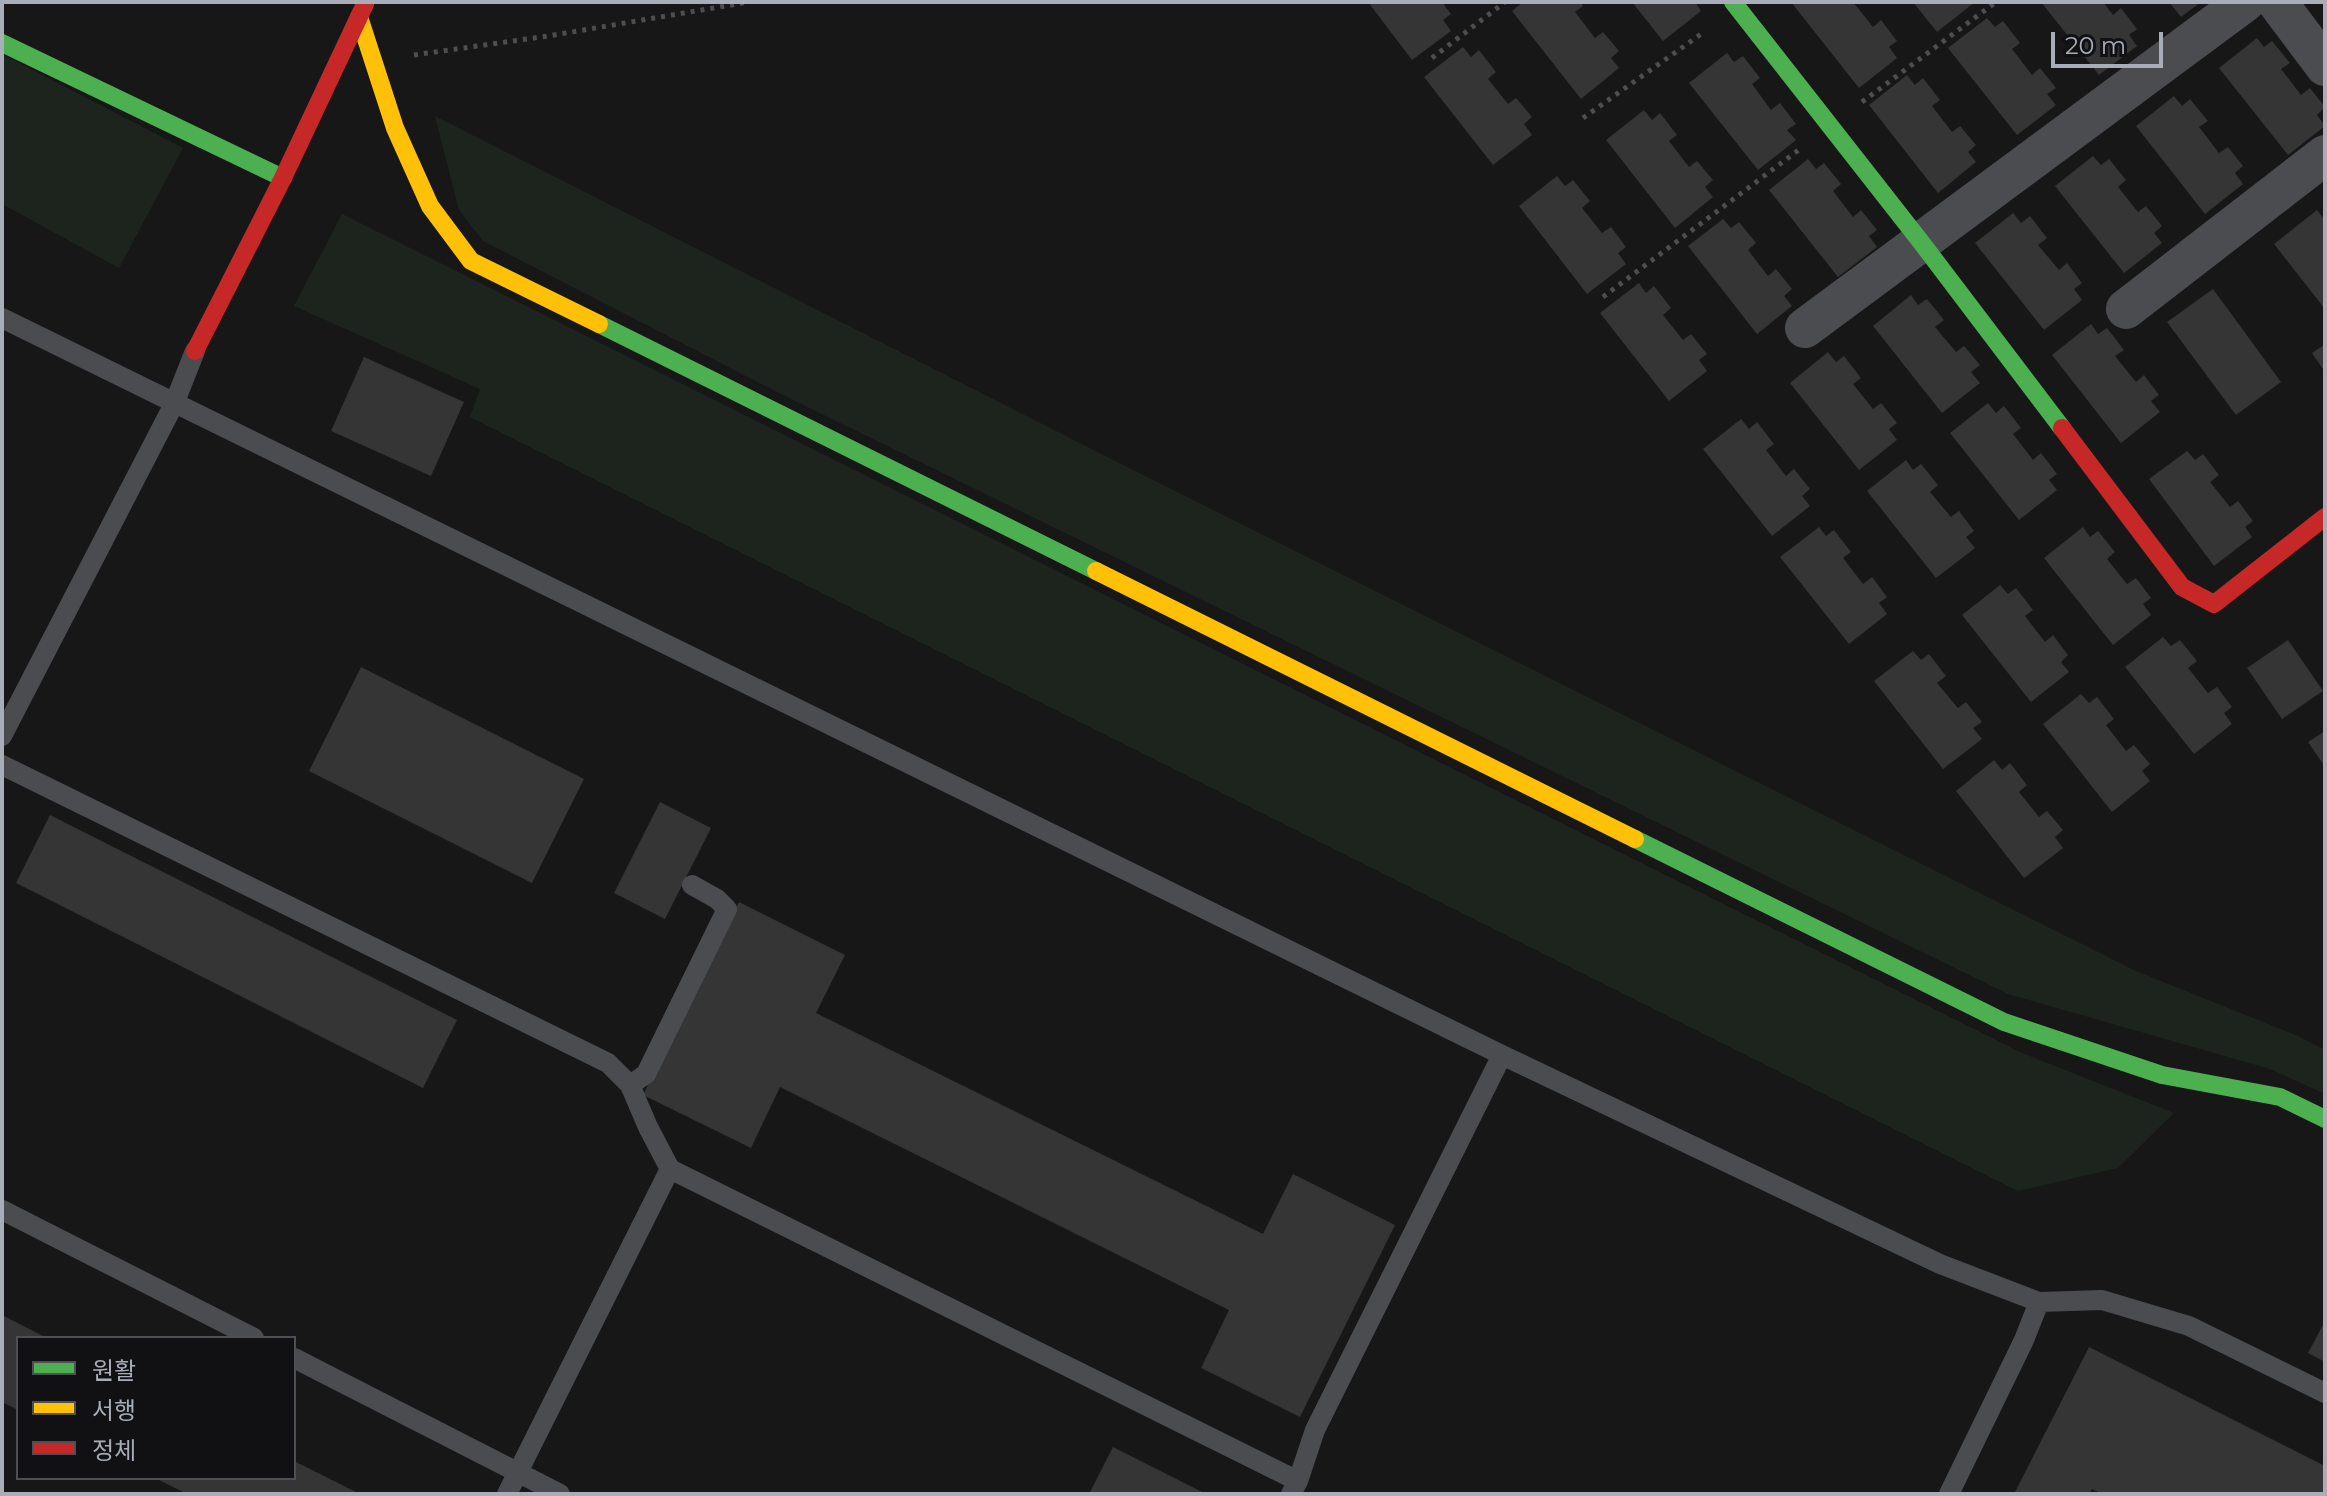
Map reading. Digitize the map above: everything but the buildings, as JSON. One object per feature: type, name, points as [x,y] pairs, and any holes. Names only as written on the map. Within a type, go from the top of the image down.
[{"type":"street","points":[[1805,328],[2245,2]]},
{"type":"street","points":[[2277,2],[2325,66]]},
{"type":"street","points":[[1739,4],[2182,587],[2214,604],[2325,517]]},
{"type":"street","points":[[362,9],[375,67],[395,128],[430,206],[471,261],[2004,1022],[2162,1075],[2280,1097],[2325,1119]]},
{"type":"street","points":[[195,351],[283,178],[362,9]]},
{"type":"street","points":[[2,43],[283,178]]},
{"type":"street","points":[[2126,309],[2325,155]]},
{"type":"lane","points":[[2,318],[1502,1055],[1940,1264],[2039,1302],[2102,1300],[2189,1326],[2325,1393]]},
{"type":"lane","points":[[2,736],[174,404],[195,351]]},
{"type":"lane","points":[[2,765],[608,1063],[630,1085],[670,1169],[1295,1488],[1315,1430],[1502,1055]]},
{"type":"lane","points":[[630,1085],[646,1074],[727,909],[717,899],[692,885]]},
{"type":"lane","points":[[507,1494],[670,1169]]},
{"type":"lane","points":[[2,1210],[250,1336]]},
{"type":"lane","points":[[1949,1494],[2024,1340],[2039,1302]]},
{"type":"lane","points":[[296,1359],[560,1494]]},
{"type":"path","points":[[375,67],[414,55],[749,2]]},
{"type":"path","points":[[1432,58],[1505,2]]},
{"type":"path","points":[[1583,118],[1739,4]]},
{"type":"shaded area","points":[[2,54],[183,148],[119,268],[2,204]]},
{"type":"shaded area","points":[[435,116],[1133,470],[2136,971],[2298,1036],[2325,1050],[2325,1094],[2270,1069],[2008,994],[781,394],[483,241],[459,210]]},
{"type":"shaded area","points":[[342,214],[2022,1053],[2174,1113],[2118,1168],[2018,1191],[470,417],[480,389],[294,306]]},
{"type":"traffic: fast","points":[[1733,2],[2062,428]]},
{"type":"traffic: fast","points":[[2,43],[283,178]]},
{"type":"traffic: fast","points":[[599,324],[1096,571]]},
{"type":"traffic: fast","points":[[1635,839],[2004,1022],[2162,1075],[2280,1097],[2325,1119]]},
{"type":"traffic: slow","points":[[359,17],[395,128],[430,206],[471,261],[599,324]]},
{"type":"traffic: slow","points":[[1096,571],[1635,839]]},
{"type":"traffic: jam","points":[[195,351],[283,178],[365,4]]},
{"type":"traffic: jam","points":[[2062,428],[2182,587],[2214,604],[2325,517]]}]
